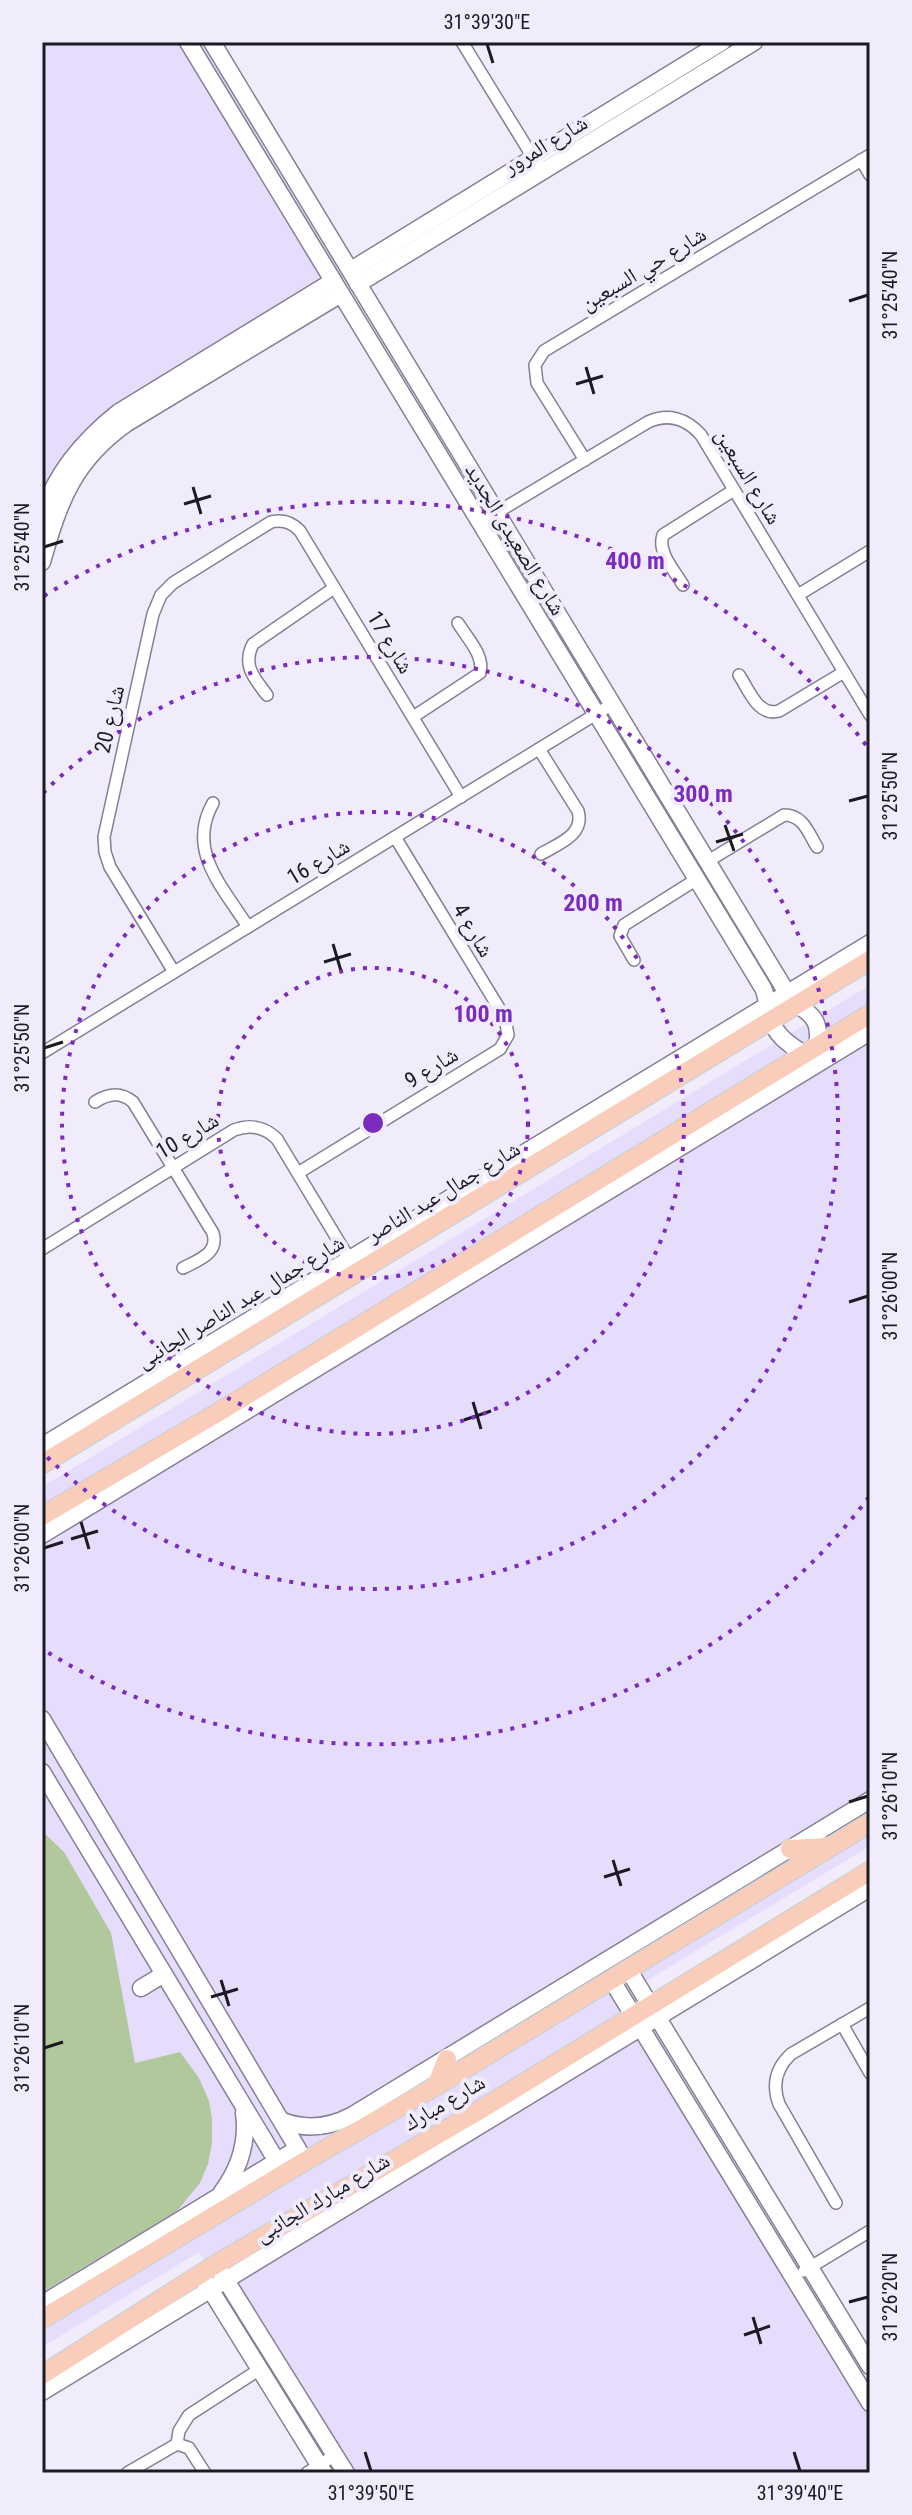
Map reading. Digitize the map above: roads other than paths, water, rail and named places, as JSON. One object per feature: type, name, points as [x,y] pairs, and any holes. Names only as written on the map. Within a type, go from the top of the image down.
[{"type":"main road","name":"شارع جمال عبد الناصر","points":[[42,1464],[792,998],[870,960]]},
{"type":"main road","points":[[42,1516],[228,1414],[663,1149],[810,1050],[870,1014]]},
{"type":"main road","name":"شارع مبارك","points":[[43,2313],[301,2155],[436,2086],[870,1823]]},
{"type":"main road","points":[[790,1849],[831,1847]]},
{"type":"main road","name":"شارع مبارك","points":[[42,2375],[480,2110],[637,2022],[870,1871]]},
{"type":"main road","points":[[436,2086],[447,2059]]},
{"type":"street","name":"شارع الصعيدى الجديد","points":[[188,42],[763,988],[769,1012],[781,1037],[810,1050],[818,1034],[817,1023],[807,1009],[792,998],[212,42]]},
{"type":"street","points":[[462,42],[537,165]]},
{"type":"street","name":"شارع المرور","points":[[355,277],[537,165],[722,42]]},
{"type":"street","name":"شارع المرور","points":[[537,165],[754,42]]},
{"type":"street","points":[[865,157],[870,175]]},
{"type":"street","name":"شارع حي السبعين","points":[[585,460],[537,383],[535,365],[544,351],[865,157]]},
{"type":"street","points":[[287,205],[305,195]]},
{"type":"street","points":[[42,516],[50,494],[72,458],[119,412],[337,288]]},
{"type":"street","points":[[42,562],[62,499],[82,466],[105,440],[337,288]]},
{"type":"street","name":"شارع السبعين","points":[[480,523],[648,422],[662,417],[689,423],[701,435],[870,715]]},
{"type":"street","points":[[683,585],[662,550],[660,542],[663,535],[734,490]]},
{"type":"street","name":"شارع 17","points":[[277,521],[296,527],[461,797]]},
{"type":"street","name":"شارع 20","points":[[174,972],[110,867],[104,845],[104,830],[153,614],[161,595],[173,583],[277,521]]},
{"type":"street","points":[[798,595],[870,551]]},
{"type":"street","points":[[267,695],[248,667],[248,655],[253,644],[334,588]]},
{"type":"street","points":[[413,717],[480,673],[480,657],[458,623]]},
{"type":"street","points":[[739,675],[760,708],[771,713],[844,672]]},
{"type":"street","name":"شارع 16","points":[[42,1053],[614,703]]},
{"type":"street","points":[[539,749],[580,819],[573,835],[541,854]]},
{"type":"street","points":[[213,803],[203,830],[205,855],[248,927]]},
{"type":"street","points":[[708,861],[784,815],[794,815],[800,820],[817,847]]},
{"type":"street","name":"شارع 4","points":[[395,837],[507,1022],[508,1035],[504,1045]]},
{"type":"street","points":[[634,960],[620,936],[622,928],[697,879]]},
{"type":"street","points":[[792,998],[870,943]]},
{"type":"street","name":"شارع جمال عبد الناصر الجانبى","points":[[42,1446],[769,1012]]},
{"type":"street","points":[[663,1149],[870,1032]]},
{"type":"street","name":"شارع 9","points":[[298,1173],[504,1045]]},
{"type":"street","points":[[95,1102],[109,1095],[129,1099],[215,1240],[211,1251],[183,1268]]},
{"type":"street","name":"شارع 10","points":[[42,1249],[234,1130],[253,1126],[266,1130],[277,1139],[350,1260]]},
{"type":"street","points":[[42,1535],[228,1414]]},
{"type":"street","points":[[46,1735],[301,2155]]},
{"type":"street","points":[[42,1772],[280,2168],[215,2200],[43,2313]]},
{"type":"street","points":[[282,2121],[305,2127],[340,2121],[870,1800]]},
{"type":"street","points":[[42,1802],[72,1822]]},
{"type":"street","points":[[654,2011],[870,1888]]},
{"type":"street","points":[[628,1969],[870,2366]]},
{"type":"street","points":[[141,1988],[164,1974]]},
{"type":"street","points":[[611,1979],[870,2403]]},
{"type":"street","points":[[188,2014],[210,2001]]},
{"type":"street","points":[[836,2203],[779,2104],[775,2084],[779,2070],[791,2054],[870,2008]]},
{"type":"street","name":"شارع مبارك الجانبى","points":[[226,2281],[637,2022]]},
{"type":"street","points":[[842,2024],[870,2073]]},
{"type":"street","points":[[215,2200],[231,2180],[241,2157],[245,2132],[243,2107]]},
{"type":"street","points":[[793,2278],[870,2231]]},
{"type":"street","points":[[209,2276],[226,2281],[346,2473]]},
{"type":"street","points":[[209,2276],[317,2470],[335,2455]]},
{"type":"street","points":[[42,2392],[209,2276]]},
{"type":"street","points":[[177,2444],[179,2431],[189,2415],[274,2358]]},
{"type":"street","points":[[127,2473],[177,2444],[189,2448],[205,2473]]}]
